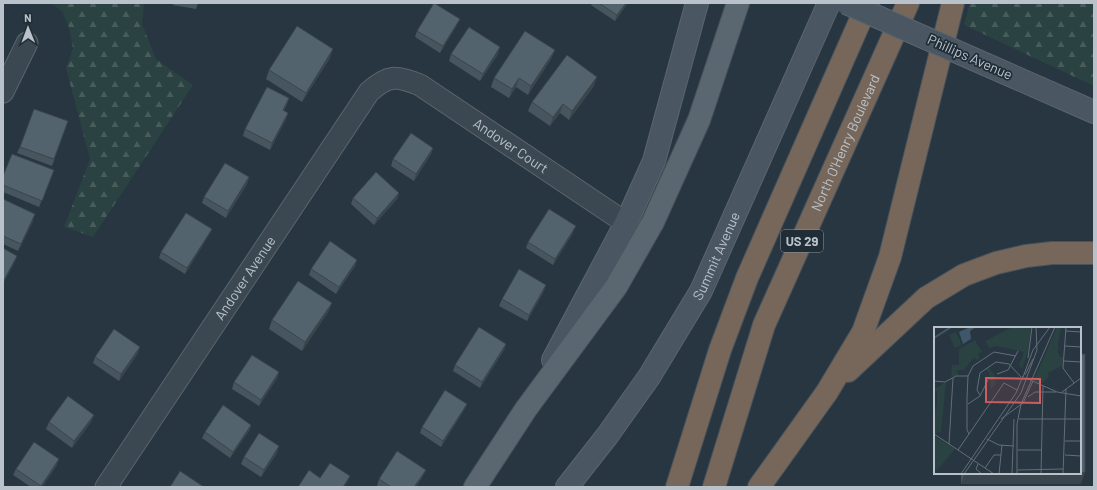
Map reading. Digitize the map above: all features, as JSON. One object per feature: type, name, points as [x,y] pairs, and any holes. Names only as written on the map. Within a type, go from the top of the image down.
[{"type":"highway","name":"US 29","points":[[677,487],[720,350],[747,278],[868,3]]},
{"type":"highway","name":"North O'Henry Boulevard","points":[[714,487],[764,325],[908,3]]},
{"type":"highway","points":[[759,487],[827,392],[863,332],[890,257],[953,3]]},
{"type":"highway","points":[[827,392],[926,298],[964,275],[996,262],[1026,256],[1052,253],[1094,254]]},
{"type":"main road","points":[[526,409],[626,223],[654,161],[698,3]]},
{"type":"main road","points":[[475,487],[526,409],[616,288],[653,222],[699,120],[738,3]]},
{"type":"main road","name":"Summit Avenue","points":[[567,487],[607,436],[648,377],[701,291],[829,3]]},
{"type":"main road","name":"Phillips Avenue","points":[[846,3],[1094,112]]},
{"type":"street","points":[[3,92],[27,43]]},
{"type":"street","name":"Andover Court","points":[[392,78],[405,78],[420,84],[626,223]]},
{"type":"street","name":"Andover Avenue","points":[[106,487],[369,92],[379,83],[392,78]]},
{"type":"green space","points":[[51,3],[144,3],[142,24],[156,59],[193,85],[93,237],[64,227],[90,159],[66,68],[73,48],[69,28],[62,11]]},
{"type":"green space","points":[[970,3],[1094,3],[1094,86],[964,25]]},
{"type":"building","points":[[434,3],[460,19],[443,46],[417,31]]},
{"type":"building","points":[[599,3],[626,3],[617,15]]},
{"type":"building","points":[[297,26],[333,49],[306,93],[269,70]]},
{"type":"building","points":[[469,27],[500,47],[483,74],[451,54]]},
{"type":"building","points":[[525,31],[555,50],[531,86],[519,78],[512,89],[494,78]]},
{"type":"building","points":[[567,55],[597,77],[572,111],[563,104],[553,117],[532,102]]},
{"type":"building","points":[[267,87],[289,98],[283,110],[288,113],[272,143],[245,129]]},
{"type":"building","points":[[34,109],[68,121],[54,159],[20,147]]},
{"type":"building","points":[[411,133],[433,148],[416,174],[393,159]]},
{"type":"building","points":[[12,154],[54,170],[42,201],[3,185],[3,176]]},
{"type":"building","points":[[225,163],[249,177],[228,211],[204,197]]},
{"type":"building","points":[[376,172],[399,193],[377,218],[353,198]]},
{"type":"building","points":[[3,199],[35,214],[21,244],[3,236]]},
{"type":"building","points":[[549,209],[576,226],[555,259],[528,242]]},
{"type":"building","points":[[186,213],[212,229],[187,268],[161,252]]},
{"type":"building","points":[[330,241],[357,260],[339,287],[311,269]]},
{"type":"building","points":[[3,248],[17,256],[3,282]]},
{"type":"building","points":[[519,269],[546,285],[529,315],[502,299]]},
{"type":"building","points":[[298,281],[332,303],[305,342],[272,320]]},
{"type":"building","points":[[479,327],[506,344],[482,382],[455,365]]},
{"type":"building","points":[[114,329],[140,347],[121,374],[95,357]]},
{"type":"building","points":[[1081,354],[1085,354],[1085,472],[1081,473]]},
{"type":"building","points":[[252,355],[279,372],[261,400],[234,382]]},
{"type":"building","points":[[445,390],[467,404],[443,441],[422,427]]},
{"type":"building","points":[[68,396],[94,415],[74,441],[49,422]]},
{"type":"building","points":[[223,405],[251,425],[233,452],[205,432]]},
{"type":"building","points":[[259,433],[279,446],[264,470],[244,457]]},
{"type":"building","points":[[34,442],[59,459],[41,486],[16,469]]},
{"type":"building","points":[[397,451],[426,470],[414,487],[391,487],[379,479]]},
{"type":"building","points":[[330,463],[350,476],[343,487],[298,487],[309,470],[320,478]]},
{"type":"building","points":[[180,471],[204,487],[170,487]]}]
